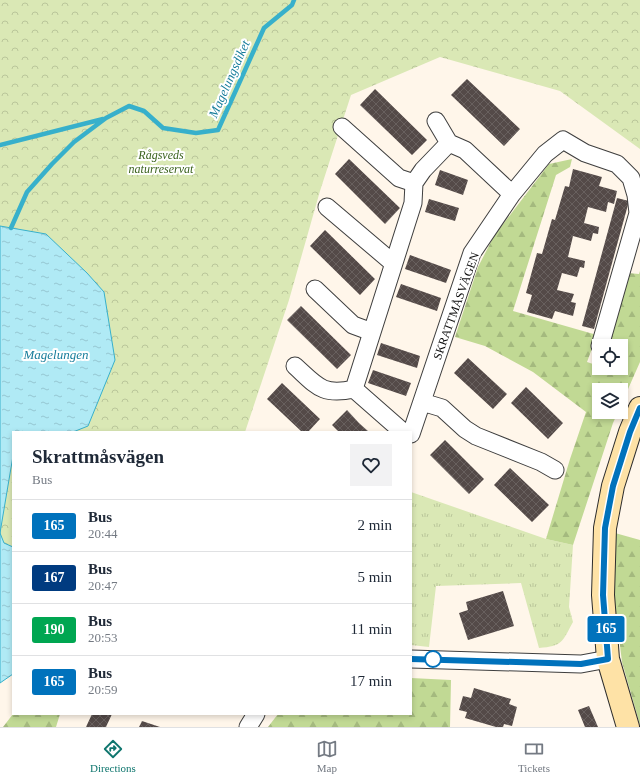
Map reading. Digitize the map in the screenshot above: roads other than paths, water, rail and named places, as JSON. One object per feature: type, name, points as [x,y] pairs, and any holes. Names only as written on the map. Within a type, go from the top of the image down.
[{"type":"main road","points":[[628,727],[608,659],[603,595],[605,528],[613,486],[630,432],[640,408]]},
{"type":"street","points":[[436,121],[449,143],[465,150],[512,194]]},
{"type":"street","points":[[342,127],[399,178],[414,182]]},
{"type":"street","name":"SKRATTMÅSVÄGEN","points":[[412,431],[472,253],[512,194],[544,154],[563,140],[586,153],[617,164],[631,178],[636,195],[638,213],[601,339]]},
{"type":"street","points":[[354,389],[413,203],[414,182],[423,170],[449,143]]},
{"type":"street","points":[[327,207],[393,263]]},
{"type":"street","points":[[315,289],[353,325],[372,332]]},
{"type":"street","points":[[295,366],[320,389],[340,392],[354,389]]},
{"type":"street","points":[[354,389],[402,431]]},
{"type":"street","points":[[422,402],[442,408],[464,429],[476,436],[541,462],[555,470]]},
{"type":"street","points":[[412,659],[581,664],[608,659]]},
{"type":"street","points":[[248,727],[255,715]]},
{"type":"water","name":"Magelungen","points":[[0,226],[46,234],[87,273],[104,292],[115,360],[88,426],[76,431],[12,431],[12,462],[0,533]]},
{"type":"water","points":[[0,533],[4,543],[12,547],[12,675],[0,683]]},
{"type":"waterway","name":"Magelungsdiket","points":[[11,228],[27,192],[52,164],[74,142],[106,118],[129,106],[144,111],[163,128],[196,133],[218,130],[264,28],[292,5],[294,0]]},
{"type":"waterway","name":"Magelungsdiket","points":[[0,145],[103,119]]},
{"type":"park label","name":"Rågsveds naturreservat","points":[[161,162]]}]
